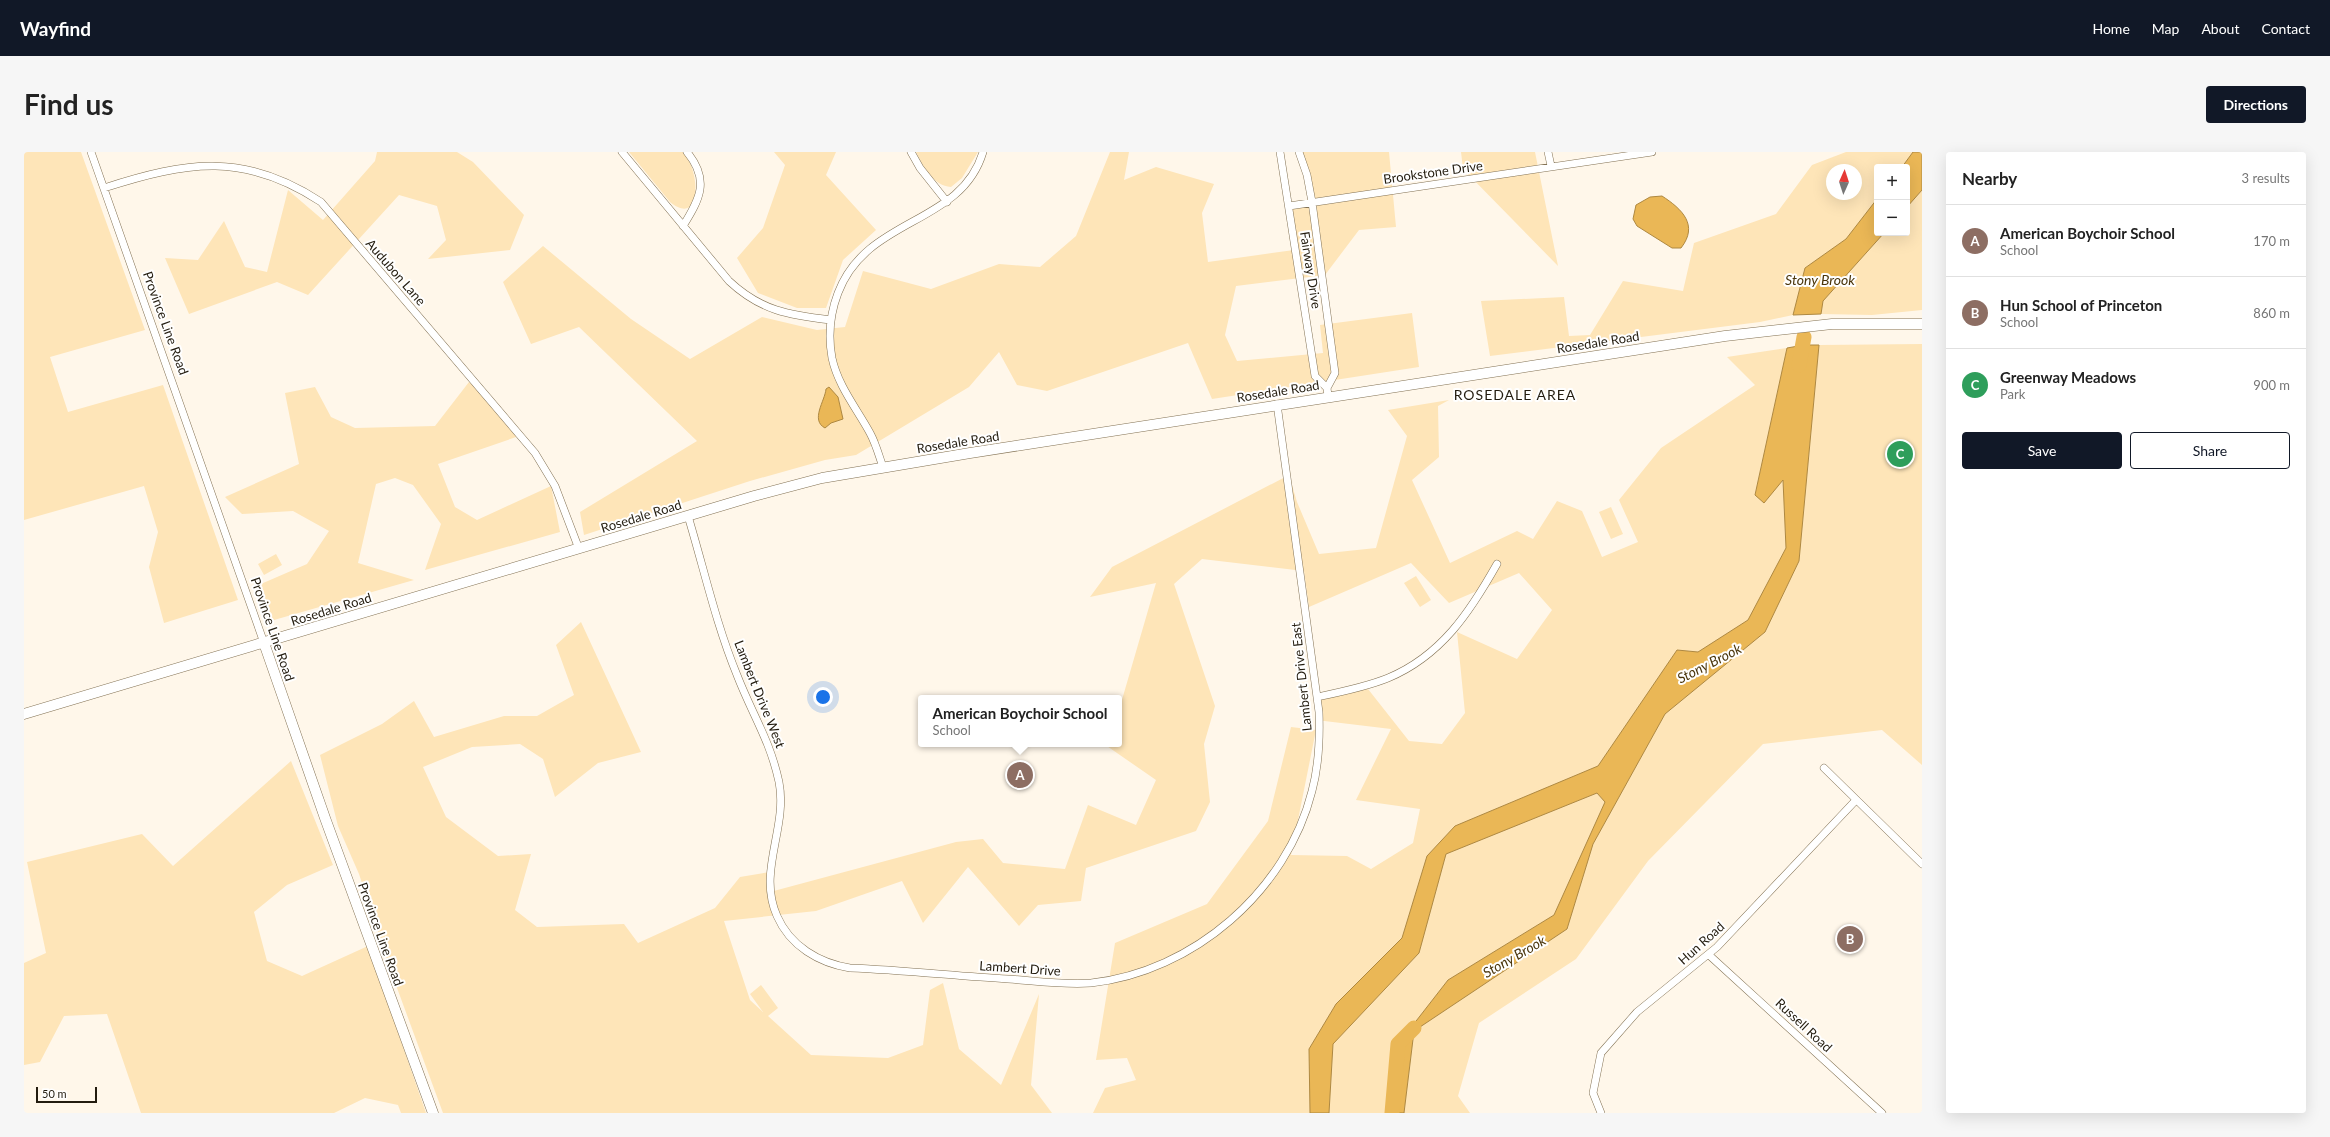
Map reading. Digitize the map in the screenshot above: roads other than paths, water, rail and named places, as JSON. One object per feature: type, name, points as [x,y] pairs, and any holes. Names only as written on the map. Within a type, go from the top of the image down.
[{"type":"street","name":"Province Line Road","points":[[91,152],[325,818],[433,1113]]},
{"type":"street","points":[[622,152],[729,281],[752,300],[782,313],[831,320]]},
{"type":"street","points":[[683,226],[696,206],[701,188],[698,168],[687,152]]},
{"type":"street","points":[[912,152],[920,168],[947,202]]},
{"type":"street","points":[[883,467],[871,434],[843,388],[836,373],[830,344],[831,320],[840,286],[848,272],[865,252],[882,238],[947,202],[967,183],[976,169],[983,152]]},
{"type":"street","name":"Fairway Drive","points":[[1280,152],[1316,376],[1328,392]]},
{"type":"street","name":"Fairway Drive","points":[[1299,152],[1307,174],[1312,202],[1336,373],[1328,392]]},
{"type":"street","points":[[1548,152],[1551,166]]},
{"type":"street","name":"Brookstone Drive","points":[[1289,206],[1652,152]]},
{"type":"street","name":"Audubon Lane","points":[[104,188],[177,164],[211,160],[242,162],[263,167],[291,180],[307,190],[321,202],[535,453],[555,486],[579,549]]},
{"type":"street","name":"Rosedale Road","points":[[24,714],[797,484],[883,467],[1277,404],[1328,392],[1785,328],[1832,324],[1922,324]]},
{"type":"street","name":"Lambert Drive East","points":[[1169,961],[1197,946],[1238,914],[1258,892],[1286,853],[1306,810],[1317,772],[1320,732],[1317,697],[1277,404]]},
{"type":"street","name":"Lambert Drive West","points":[[688,516],[729,656],[767,739],[779,783],[781,815],[769,878],[773,904],[778,917],[792,939],[813,956],[838,966],[867,969]]},
{"type":"street","points":[[1317,697],[1388,678],[1422,660],[1437,648],[1460,624],[1479,597],[1497,564]]},
{"type":"street","points":[[1824,768],[1922,864]]},
{"type":"street","name":"Hun Road","points":[[1601,1113],[1593,1093],[1601,1053],[1637,1012],[1710,955],[1856,800]]},
{"type":"street","name":"Russell Road","points":[[1710,955],[1882,1113]]},
{"type":"street","name":"Lambert Drive","points":[[867,969],[1066,984],[1116,979],[1169,961]]},
{"type":"water","points":[[1913,152],[1922,152],[1922,190],[1910,204],[1910,164],[1904,164]]},
{"type":"water","points":[[1662,196],[1676,206],[1686,218],[1688,232],[1686,240],[1681,248],[1672,248],[1637,226],[1633,219],[1636,205],[1650,197]]},
{"type":"water","name":"Stony Brook","points":[[1874,203],[1874,236],[1881,236],[1823,301],[1821,314],[1793,315],[1805,268],[1846,239]]},
{"type":"water","points":[[1804,345],[1819,345],[1799,561],[1765,632],[1665,714],[1593,844],[1567,929],[1414,1031],[1404,1113],[1388,1113],[1399,1043],[1448,980],[1554,915],[1605,802],[1597,793],[1446,854],[1419,953],[1333,1044],[1329,1113],[1310,1113],[1309,1049],[1336,1004],[1402,938],[1427,856],[1455,826],[1598,766],[1677,650],[1698,652],[1748,620],[1786,548],[1783,480],[1764,503],[1755,495],[1787,348]]},
{"type":"water","points":[[829,387],[838,397],[843,419],[831,423],[825,428],[821,425],[818,415],[826,389]]},
{"type":"waterway","name":"Stony Brook","points":[[1799,365],[1804,337]]},
{"type":"waterway","name":"Stony Brook","points":[[1392,1113],[1398,1044],[1414,1028]]},
{"type":"place","name":"Greenway Meadows","points":[[1900,454]]},
{"type":"place","name":"American Boychoir School","points":[[1020,775]]},
{"type":"place","name":"Hun School of Princeton","points":[[1850,939]]},
{"type":"district","name":"ROSEDALE AREA","points":[[1515,394]]}]
